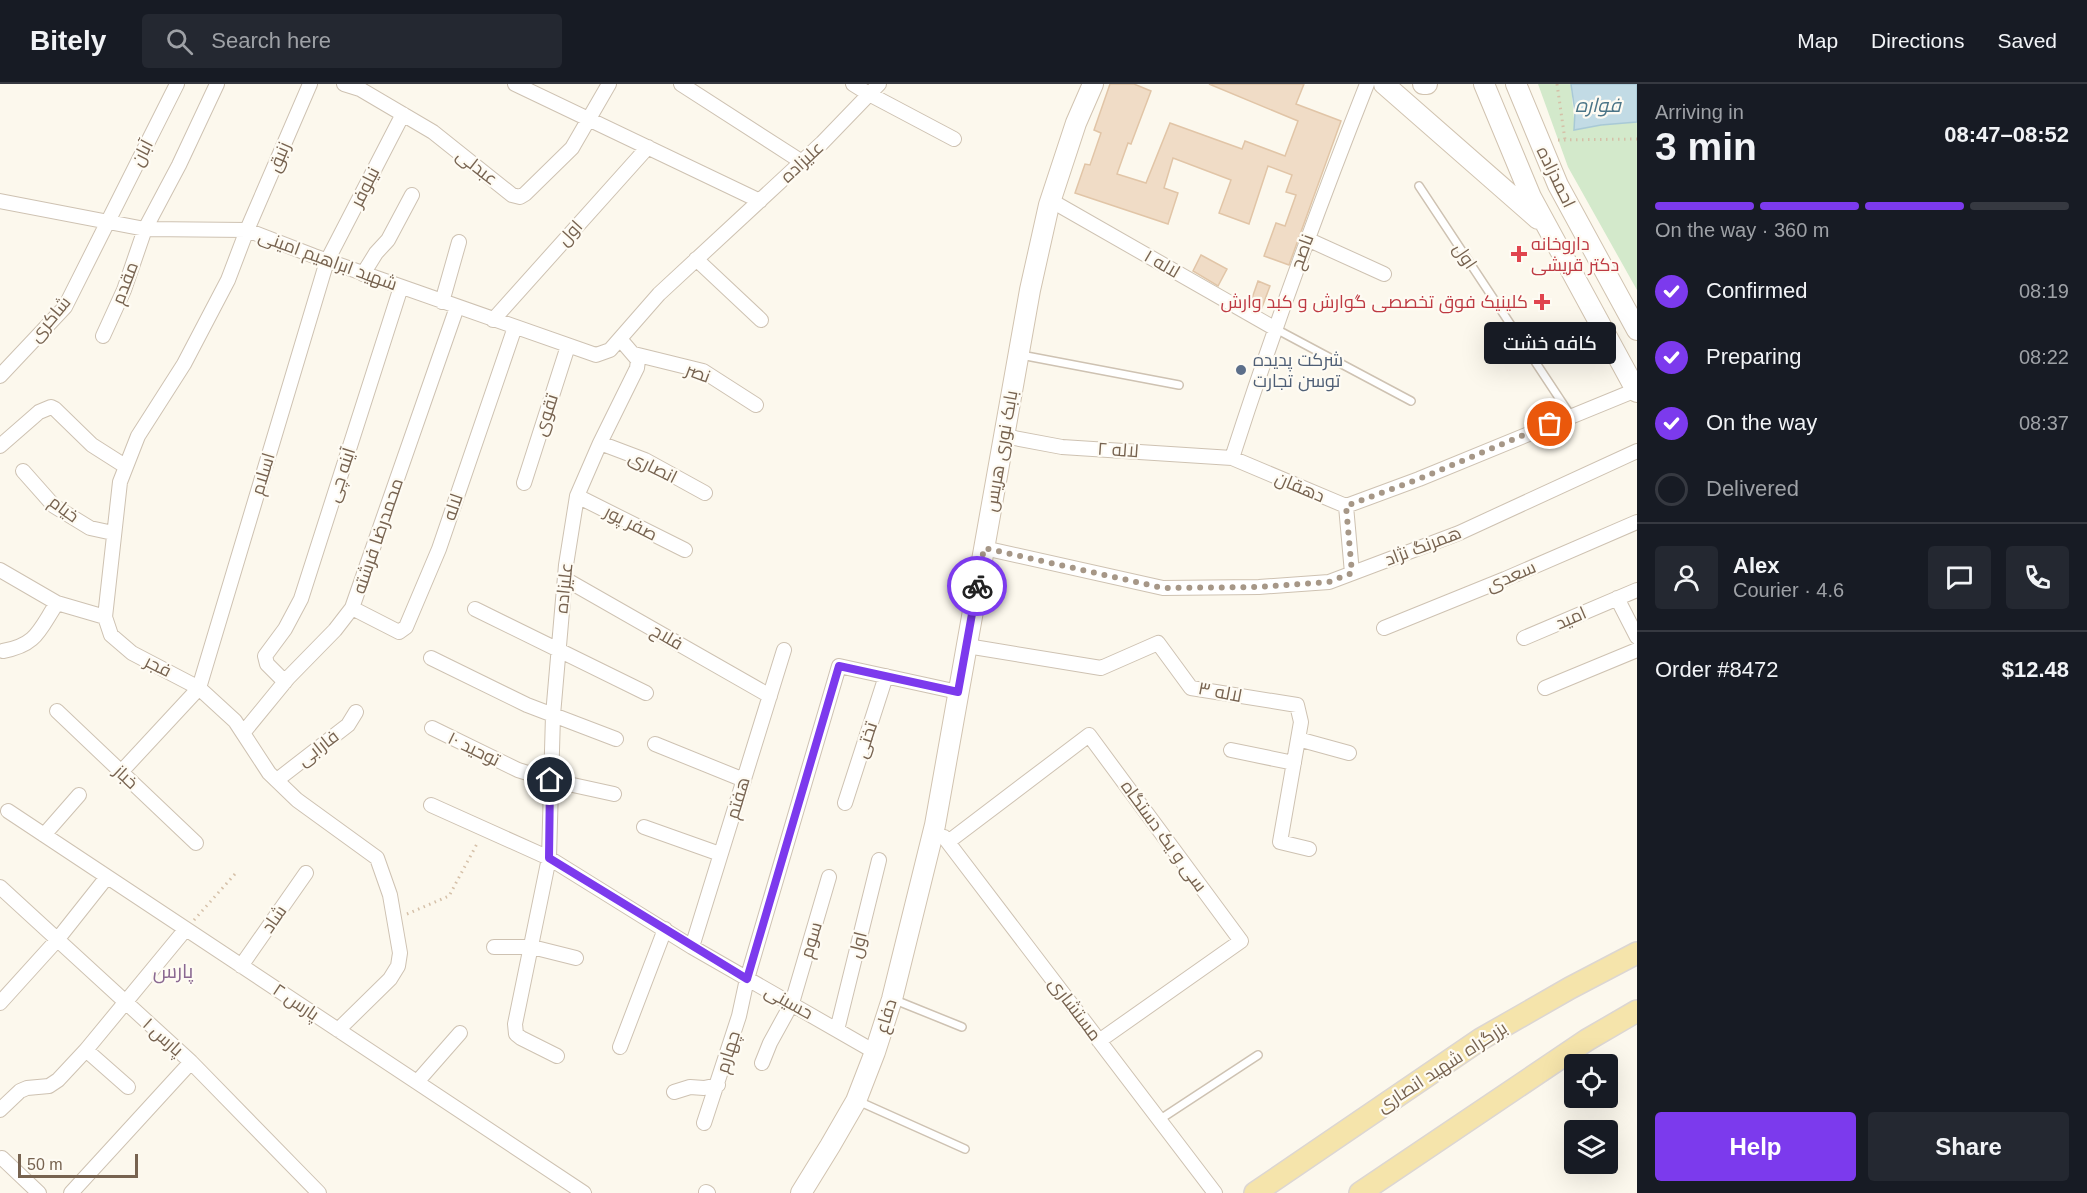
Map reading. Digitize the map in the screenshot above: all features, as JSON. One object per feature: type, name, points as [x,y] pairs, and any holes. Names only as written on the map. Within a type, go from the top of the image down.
[{"type":"main road","name":"بابک نوری هریس","points":[[935,825],[1030,290],[1050,200],[1076,123],[1093,84]]},
{"type":"main road","name":"احمدزاده","points":[[1384,84],[1547,226]]},
{"type":"main road","name":"احمدزاده","points":[[1484,84],[1531,197],[1636,391]]},
{"type":"main road","name":"احمدزاده","points":[[1516,84],[1558,185],[1637,330]]},
{"type":"main road","name":"دفاع","points":[[801,1193],[856,1101],[875,1052],[892,999],[935,825]]},
{"type":"main road","name":"بزرگراه شهید انصاری","points":[[1255,1193],[1481,1039],[1637,953]]},
{"type":"main road","points":[[1360,1193],[1587,1040],[1637,1011]]},
{"type":"street","name":"آبان","points":[[108,223],[177,84]]},
{"type":"street","name":"مقدم","points":[[103,336],[124,290],[145,229],[179,165],[217,84]]},
{"type":"street","name":"زنبق","points":[[247,230],[310,84]]},
{"type":"street","name":"عبدلی","points":[[344,84],[360,89],[442,139],[512,195],[520,197],[572,148],[590,120]]},
{"type":"street","points":[[515,84],[760,201]]},
{"type":"street","points":[[590,120],[609,84]]},
{"type":"street","points":[[681,84],[802,162]]},
{"type":"street","points":[[853,84],[874,89],[954,139]]},
{"type":"street","name":"ناصح","points":[[1232,458],[1274,328],[1367,84]]},
{"type":"street","name":"علیزاده","points":[[610,350],[659,294],[802,162],[874,89]]},
{"type":"street","name":"نیلوفر","points":[[327,261],[403,114]]},
{"type":"street","name":"اول","points":[[493,320],[648,147]]},
{"type":"street","points":[[363,273],[388,240],[412,195]]},
{"type":"street","name":"لاله ۱","points":[[1050,200],[1274,328]]},
{"type":"street","name":"شهید ابراهیم امینی","points":[[0,201],[145,229],[247,230],[327,261],[568,346],[596,355],[610,350]]},
{"type":"street","name":"شاکری","points":[[0,376],[65,307],[108,223]]},
{"type":"street","points":[[0,570],[57,603],[105,617],[113,532],[120,482],[125,466],[138,436],[184,364],[228,280],[247,230]]},
{"type":"street","points":[[1307,239],[1384,274]]},
{"type":"street","points":[[442,302],[459,242]]},
{"type":"street","points":[[696,259],[761,320]]},
{"type":"street","name":"اسلام","points":[[199,688],[327,261]]},
{"type":"street","name":"آینه چی","points":[[285,682],[267,664],[265,656],[285,629],[301,599],[402,287]]},
{"type":"street","name":"محمدرضا فرشته","points":[[243,733],[285,682],[335,630],[352,608],[457,307]]},
{"type":"street","name":"لاله","points":[[352,608],[399,632],[406,627],[439,549],[515,327]]},
{"type":"street","points":[[620,339],[634,354]]},
{"type":"street","name":"تقوی","points":[[524,483],[568,346]]},
{"type":"street","name":"علیزاده","points":[[557,1056],[516,1034],[514,1024],[548,864],[553,715],[565,579],[578,496],[600,443],[637,368],[638,360],[634,354]]},
{"type":"street","name":"نصر","points":[[634,354],[703,371],[756,405]]},
{"type":"street","name":"دهقان","points":[[1232,458],[1346,506],[1419,479],[1636,391]]},
{"type":"street","points":[[0,446],[39,412],[51,407],[92,445],[125,466]]},
{"type":"street","name":"لاله ۲","points":[[1004,436],[1062,447],[1232,458]]},
{"type":"street","name":"انصاری","points":[[600,443],[645,460],[705,493]]},
{"type":"street","name":"همرنگ نژاد","points":[[984,548],[1163,588],[1259,587],[1329,582],[1459,533],[1637,451]]},
{"type":"street","name":"خیام","points":[[23,471],[54,506],[90,528],[113,532]]},
{"type":"street","name":"صفر پور","points":[[578,496],[685,550]]},
{"type":"street","points":[[1346,506],[1352,573]]},
{"type":"street","name":"سعدی","points":[[1384,628],[1637,522]]},
{"type":"street","name":"فلاح","points":[[565,579],[770,696]]},
{"type":"street","name":"امید","points":[[1524,638],[1637,590]]},
{"type":"street","points":[[1617,598],[1637,637]]},
{"type":"street","points":[[3,651],[23,647],[30,642],[57,603]]},
{"type":"street","points":[[475,609],[646,693]]},
{"type":"street","name":"فجر","points":[[105,617],[111,635],[132,653],[199,688],[235,721],[270,773],[297,800],[377,858],[390,895],[400,953],[398,966],[390,979],[338,1030]]},
{"type":"street","name":"لاله ۳","points":[[967,646],[1101,668],[1158,643],[1191,688],[1296,705],[1301,722],[1280,842],[1309,849]]},
{"type":"street","name":"هفتم","points":[[692,947],[784,650]]},
{"type":"street","points":[[1545,688],[1637,651]]},
{"type":"street","points":[[431,658],[527,705],[616,739]]},
{"type":"street","name":"چهارم","points":[[704,1123],[739,1016],[747,979],[839,666],[886,676]]},
{"type":"street","points":[[886,676],[958,692]]},
{"type":"street","name":"تختی","points":[[845,803],[886,676]]},
{"type":"street","points":[[121,772],[199,688]]},
{"type":"street","name":"خباز","points":[[57,711],[196,843]]},
{"type":"street","name":"فارابی","points":[[277,780],[348,724],[356,712]]},
{"type":"street","name":"توحید ۱۰","points":[[432,728],[518,770],[550,780],[614,794]]},
{"type":"street","name":"سی و یک دستگاه","points":[[948,842],[1089,735],[1241,941],[1099,1041]]},
{"type":"street","points":[[1298,739],[1349,753]]},
{"type":"street","points":[[655,744],[744,780]]},
{"type":"street","points":[[1232,750],[1294,763]]},
{"type":"street","points":[[44,835],[79,795]]},
{"type":"street","points":[[431,805],[484,829],[548,864]]},
{"type":"street","name":"پارس ۲","points":[[8,811],[584,1193]]},
{"type":"street","name":"مستشاری","points":[[935,825],[1215,1193]]},
{"type":"street","points":[[644,827],[720,854]]},
{"type":"street","name":"اول","points":[[837,1030],[879,860]]},
{"type":"street","name":"علیزاده","points":[[540,903],[548,864]]},
{"type":"street","name":"حسینی","points":[[548,864],[665,929],[692,947],[875,1052]]},
{"type":"street","name":"شاد","points":[[241,966],[306,873]]},
{"type":"street","name":"سوم","points":[[762,1064],[792,1003],[829,877]]},
{"type":"street","points":[[2,997],[57,940],[107,878]]},
{"type":"street","name":"پارس ۱","points":[[0,887],[191,1062],[319,1193]]},
{"type":"street","points":[[620,1047],[665,929]]},
{"type":"street","points":[[0,1110],[20,1091],[53,1083],[86,1050],[185,930]]},
{"type":"street","points":[[494,947],[532,947],[576,958]]},
{"type":"street","points":[[417,1082],[460,1033]]},
{"type":"street","points":[[86,1050],[128,1087]]},
{"type":"street","points":[[71,1193],[191,1062]]},
{"type":"street","points":[[674,1092],[690,1087],[704,1088],[718,1084]]},
{"type":"street","points":[[2,1158],[39,1193]]},
{"type":"lane","name":"اول","points":[[1419,186],[1572,416]]},
{"type":"lane","points":[[1274,328],[1411,401]]},
{"type":"lane","points":[[1018,354],[1179,385]]},
{"type":"lane","points":[[892,999],[962,1027]]},
{"type":"lane","points":[[1160,1120],[1258,1055]]},
{"type":"lane","points":[[856,1101],[965,1149]]},
{"type":"path","points":[[1557,84],[1565,140]]},
{"type":"path","points":[[1538,141],[1637,139]]},
{"type":"path","points":[[394,920],[449,896],[484,829]]},
{"type":"path","points":[[185,930],[235,874]]},
{"type":"green space","points":[[1538,84],[1571,84],[1575,130],[1637,122],[1637,290],[1568,167]]},
{"type":"water","name":"فواره","points":[[1571,84],[1637,84],[1637,122],[1574,130],[1575,112]]},
{"type":"building","points":[[1110,84],[1134,84],[1151,91],[1117,174],[1146,183],[1170,123],[1242,149],[1245,141],[1285,156],[1298,121],[1209,84],[1304,84],[1296,104],[1341,121],[1289,265],[1264,256],[1276,223],[1285,226],[1296,195],[1286,192],[1292,175],[1268,166],[1249,224],[1219,213],[1231,180],[1173,158],[1164,188],[1178,193],[1168,224],[1075,193],[1085,164],[1090,165],[1101,133],[1094,130]]},
{"type":"building","points":[[1201,255],[1227,269],[1218,286],[1193,271]]},
{"type":"building","points":[[1258,281],[1270,286],[1261,310],[1250,304]]},
{"type":"way so far","points":[[977,586],[984,548],[1163,588],[1259,587],[1329,582],[1352,573],[1346,506],[1419,479],[1550,424]]},
{"type":"place","name":"داروخانه دکتر قریشی","points":[[1519,254]]},
{"type":"place","name":"کلینیک فوق تخصصی گوارش و کبد وارش","points":[[1542,302]]},
{"type":"place","name":"شرکت پدیده توسن تجارت","points":[[1241,370]]},
{"type":"place","name":"کافه خشت","points":[[1550,424]]},
{"type":"district","name":"پارس","points":[[173,971]]},
{"type":"route","points":[[550,780],[549,858],[747,979],[839,666],[958,692],[977,586]]}]
